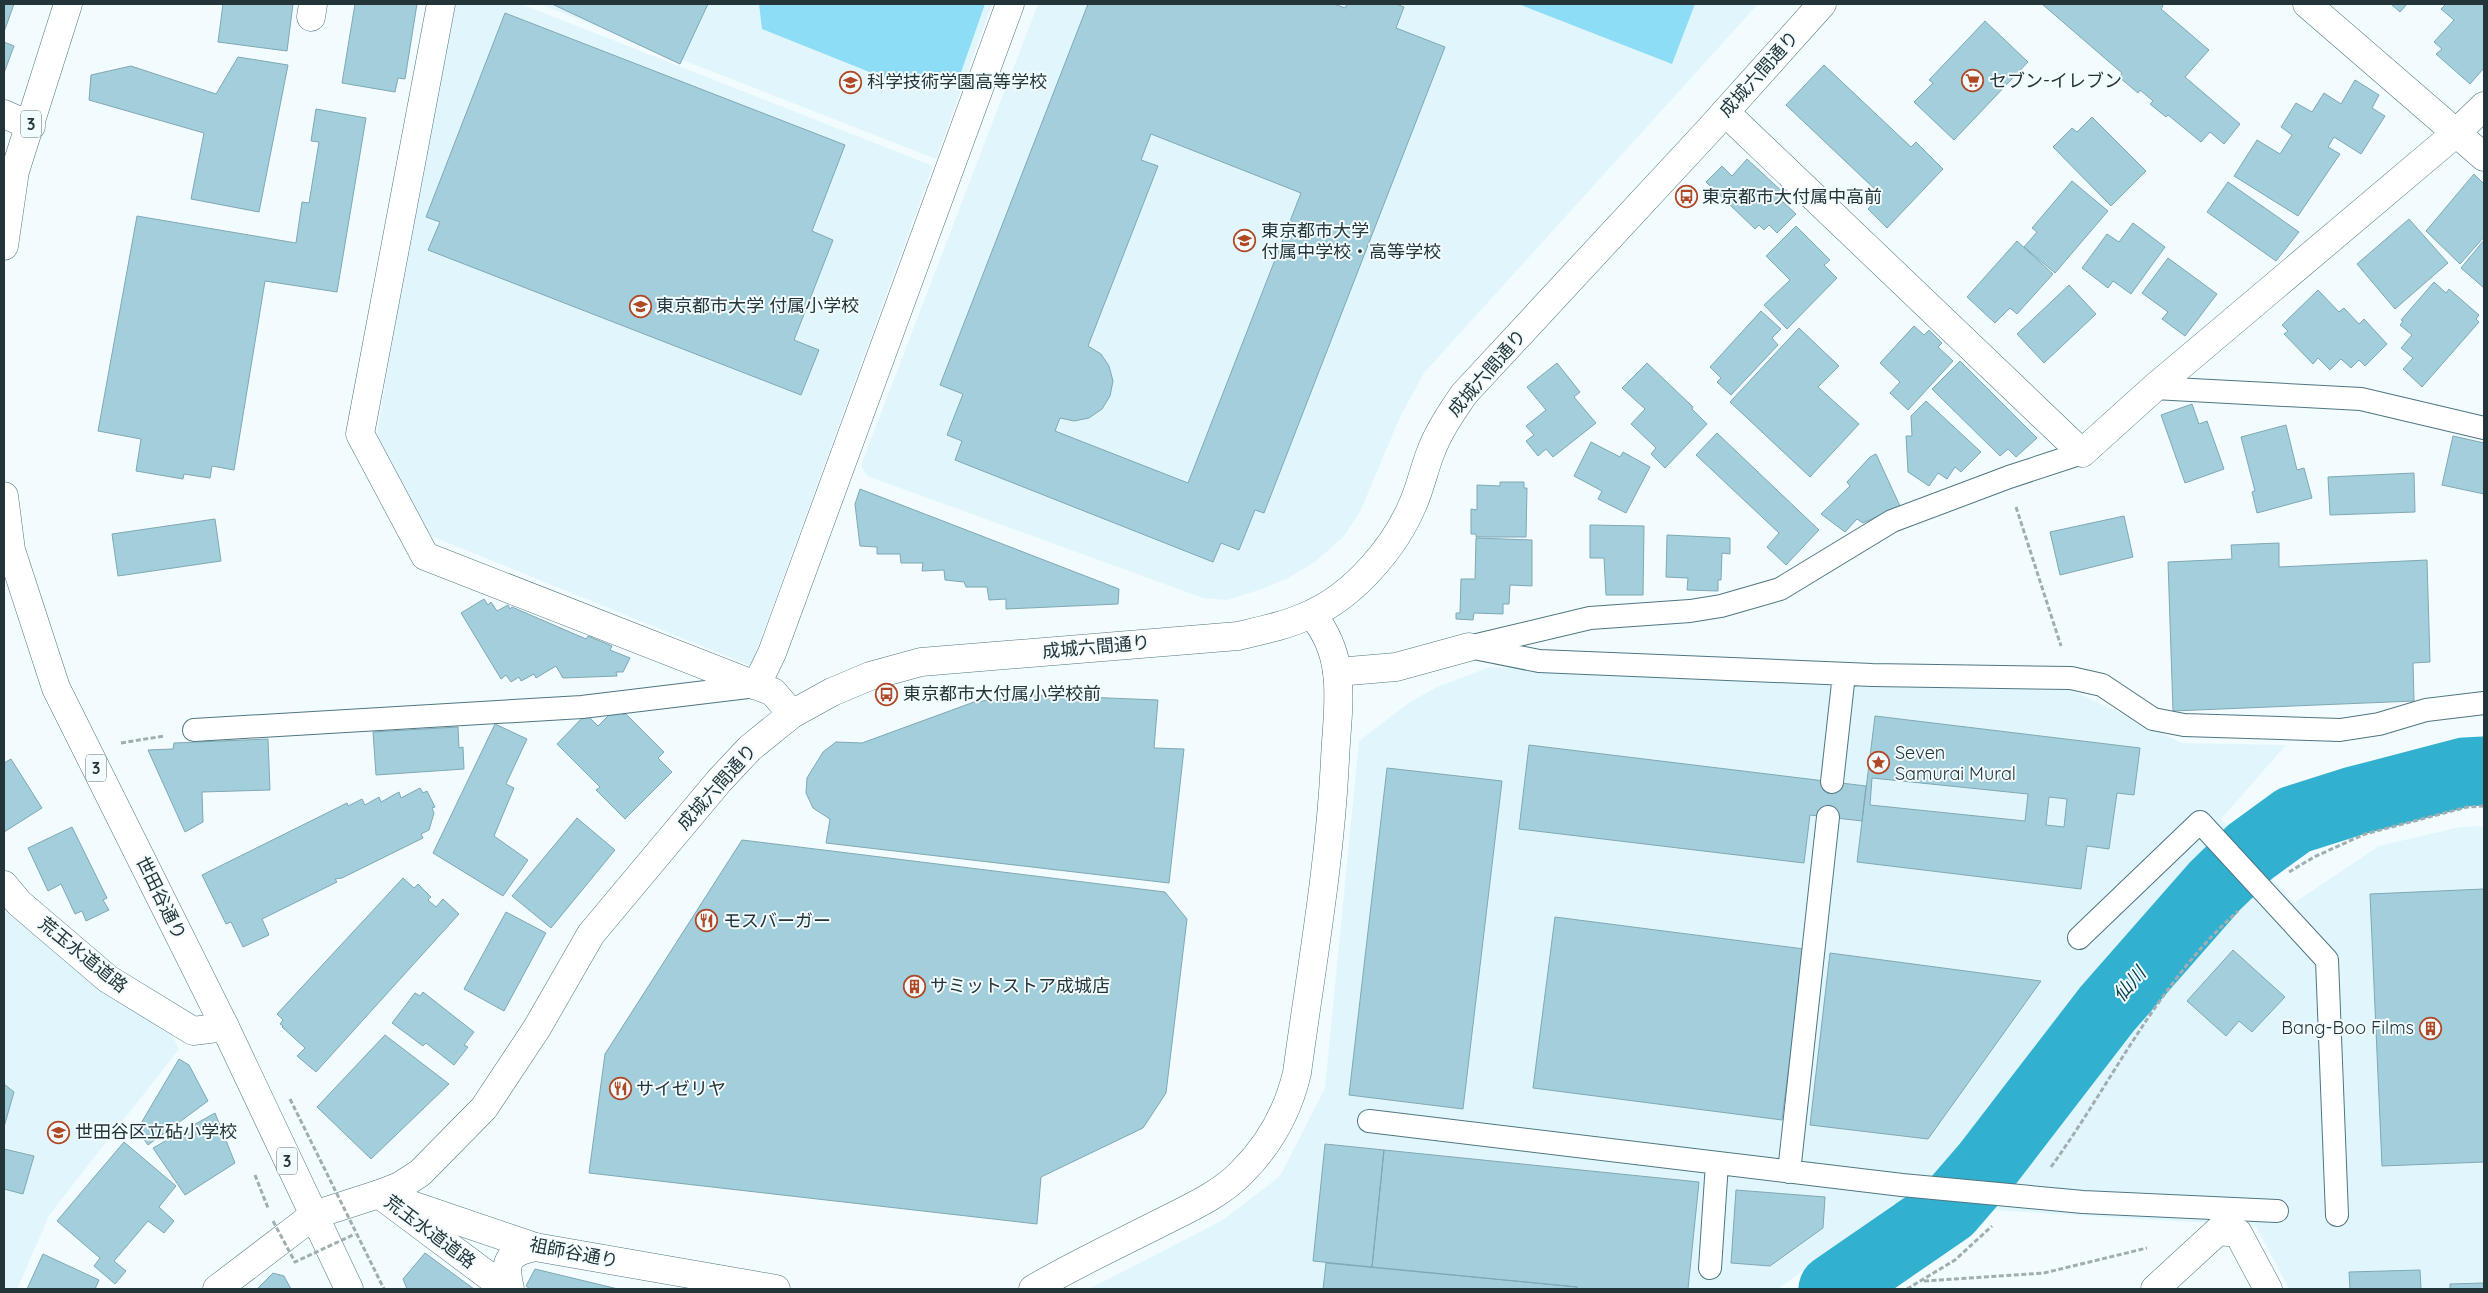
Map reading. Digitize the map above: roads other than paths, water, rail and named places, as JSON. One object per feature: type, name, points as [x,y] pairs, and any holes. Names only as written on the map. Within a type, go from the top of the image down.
[{"type":"street","name":"3","points":[[4,246],[9,175],[31,126],[68,4]]},
{"type":"street","points":[[441,4],[360,434],[425,556],[773,692],[792,714]]},
{"type":"street","points":[[756,686],[772,652],[1010,4]]},
{"type":"street","name":"成城六間通り","points":[[217,1289],[314,1215],[400,1186],[420,1173],[484,1108],[537,1028],[591,934],[719,781],[750,748],[792,714],[832,692],[870,676],[921,662],[1238,636],[1275,628],[1312,614],[1332,602],[1376,564],[1400,531],[1413,504],[1431,452],[1447,419],[1464,394],[1726,112],[1822,4]]},
{"type":"street","points":[[2307,4],[2484,157]]},
{"type":"street","points":[[1726,112],[2082,453],[2154,388],[2456,132],[2484,106]]},
{"type":"street","points":[[4,114],[31,126]]},
{"type":"street","name":"世田谷通り","points":[[4,496],[11,550],[31,617],[56,688],[225,1027],[261,1107],[349,1289]]},
{"type":"street","points":[[1033,1289],[1217,1192],[1241,1174],[1262,1151],[1280,1122],[1292,1096],[1297,1073],[1333,797],[1338,704],[1337,672],[1327,634],[1312,614]]},
{"type":"street","points":[[1337,672],[1396,666],[1468,647]]},
{"type":"street","name":"荒玉水道道路","points":[[4,885],[19,903],[108,979],[194,1031],[225,1027]]},
{"type":"street","name":"祖師谷通り","points":[[379,1194],[535,1247],[776,1289]]},
{"type":"street","name":"荒玉水道道路","points":[[379,1194],[506,1289]]},
{"type":"street","points":[[2154,1289],[2218,1231],[2238,1233],[2268,1289]]},
{"type":"street","points":[[510,1289],[505,1268],[509,1260],[521,1250],[535,1247]]},
{"type":"lane","points":[[2154,388],[2361,399],[2484,428]]},
{"type":"lane","points":[[1468,647],[1590,618],[1690,611],[1721,606],[1780,589],[1892,522],[2009,477],[2082,453]]},
{"type":"lane","points":[[1468,647],[1539,661],[1844,674],[2071,678],[2102,685],[2153,719],[2184,725],[2340,730],[2379,724],[2426,710],[2484,703]]},
{"type":"lane","points":[[1832,782],[1844,674]]},
{"type":"lane","points":[[194,730],[582,706],[756,686]]},
{"type":"lane","points":[[1790,1172],[1828,817]]},
{"type":"lane","points":[[2079,938],[2200,822],[2258,884],[2327,960],[2337,1215]]},
{"type":"lane","points":[[1369,1122],[1902,1185],[2083,1202],[2277,1211]]},
{"type":"lane","points":[[1710,1268],[1717,1163]]},
{"type":"waterway","name":"仙川","points":[[1833,1289],[1949,1209],[1987,1165],[2107,1009],[2215,886],[2250,852],[2294,820],[2354,801],[2465,772],[2484,771]]},
{"type":"place","name":"セブン-イレブン","points":[[1973,81]]},
{"type":"place","name":"科学技術学園高等学校","points":[[851,82]]},
{"type":"place","name":"東京都市大付属中高前","points":[[1686,197]]},
{"type":"place","name":"東京都市大学 付属中学校・高等学校","points":[[1245,241]]},
{"type":"place","name":"東京都市大学 付属小学校","points":[[640,306]]},
{"type":"place","name":"東京都市大付属小学校前","points":[[887,694]]},
{"type":"place","name":"Seven Samurai Mural","points":[[1879,763]]},
{"type":"place","name":"モスバーガー","points":[[707,921]]},
{"type":"place","name":"サミットストア成城店","points":[[914,986]]},
{"type":"place","name":"Bang-Boo Films","points":[[2430,1028]]},
{"type":"place","name":"サイゼリヤ","points":[[620,1089]]},
{"type":"place","name":"世田谷区立砧小学校","points":[[59,1132]]}]
